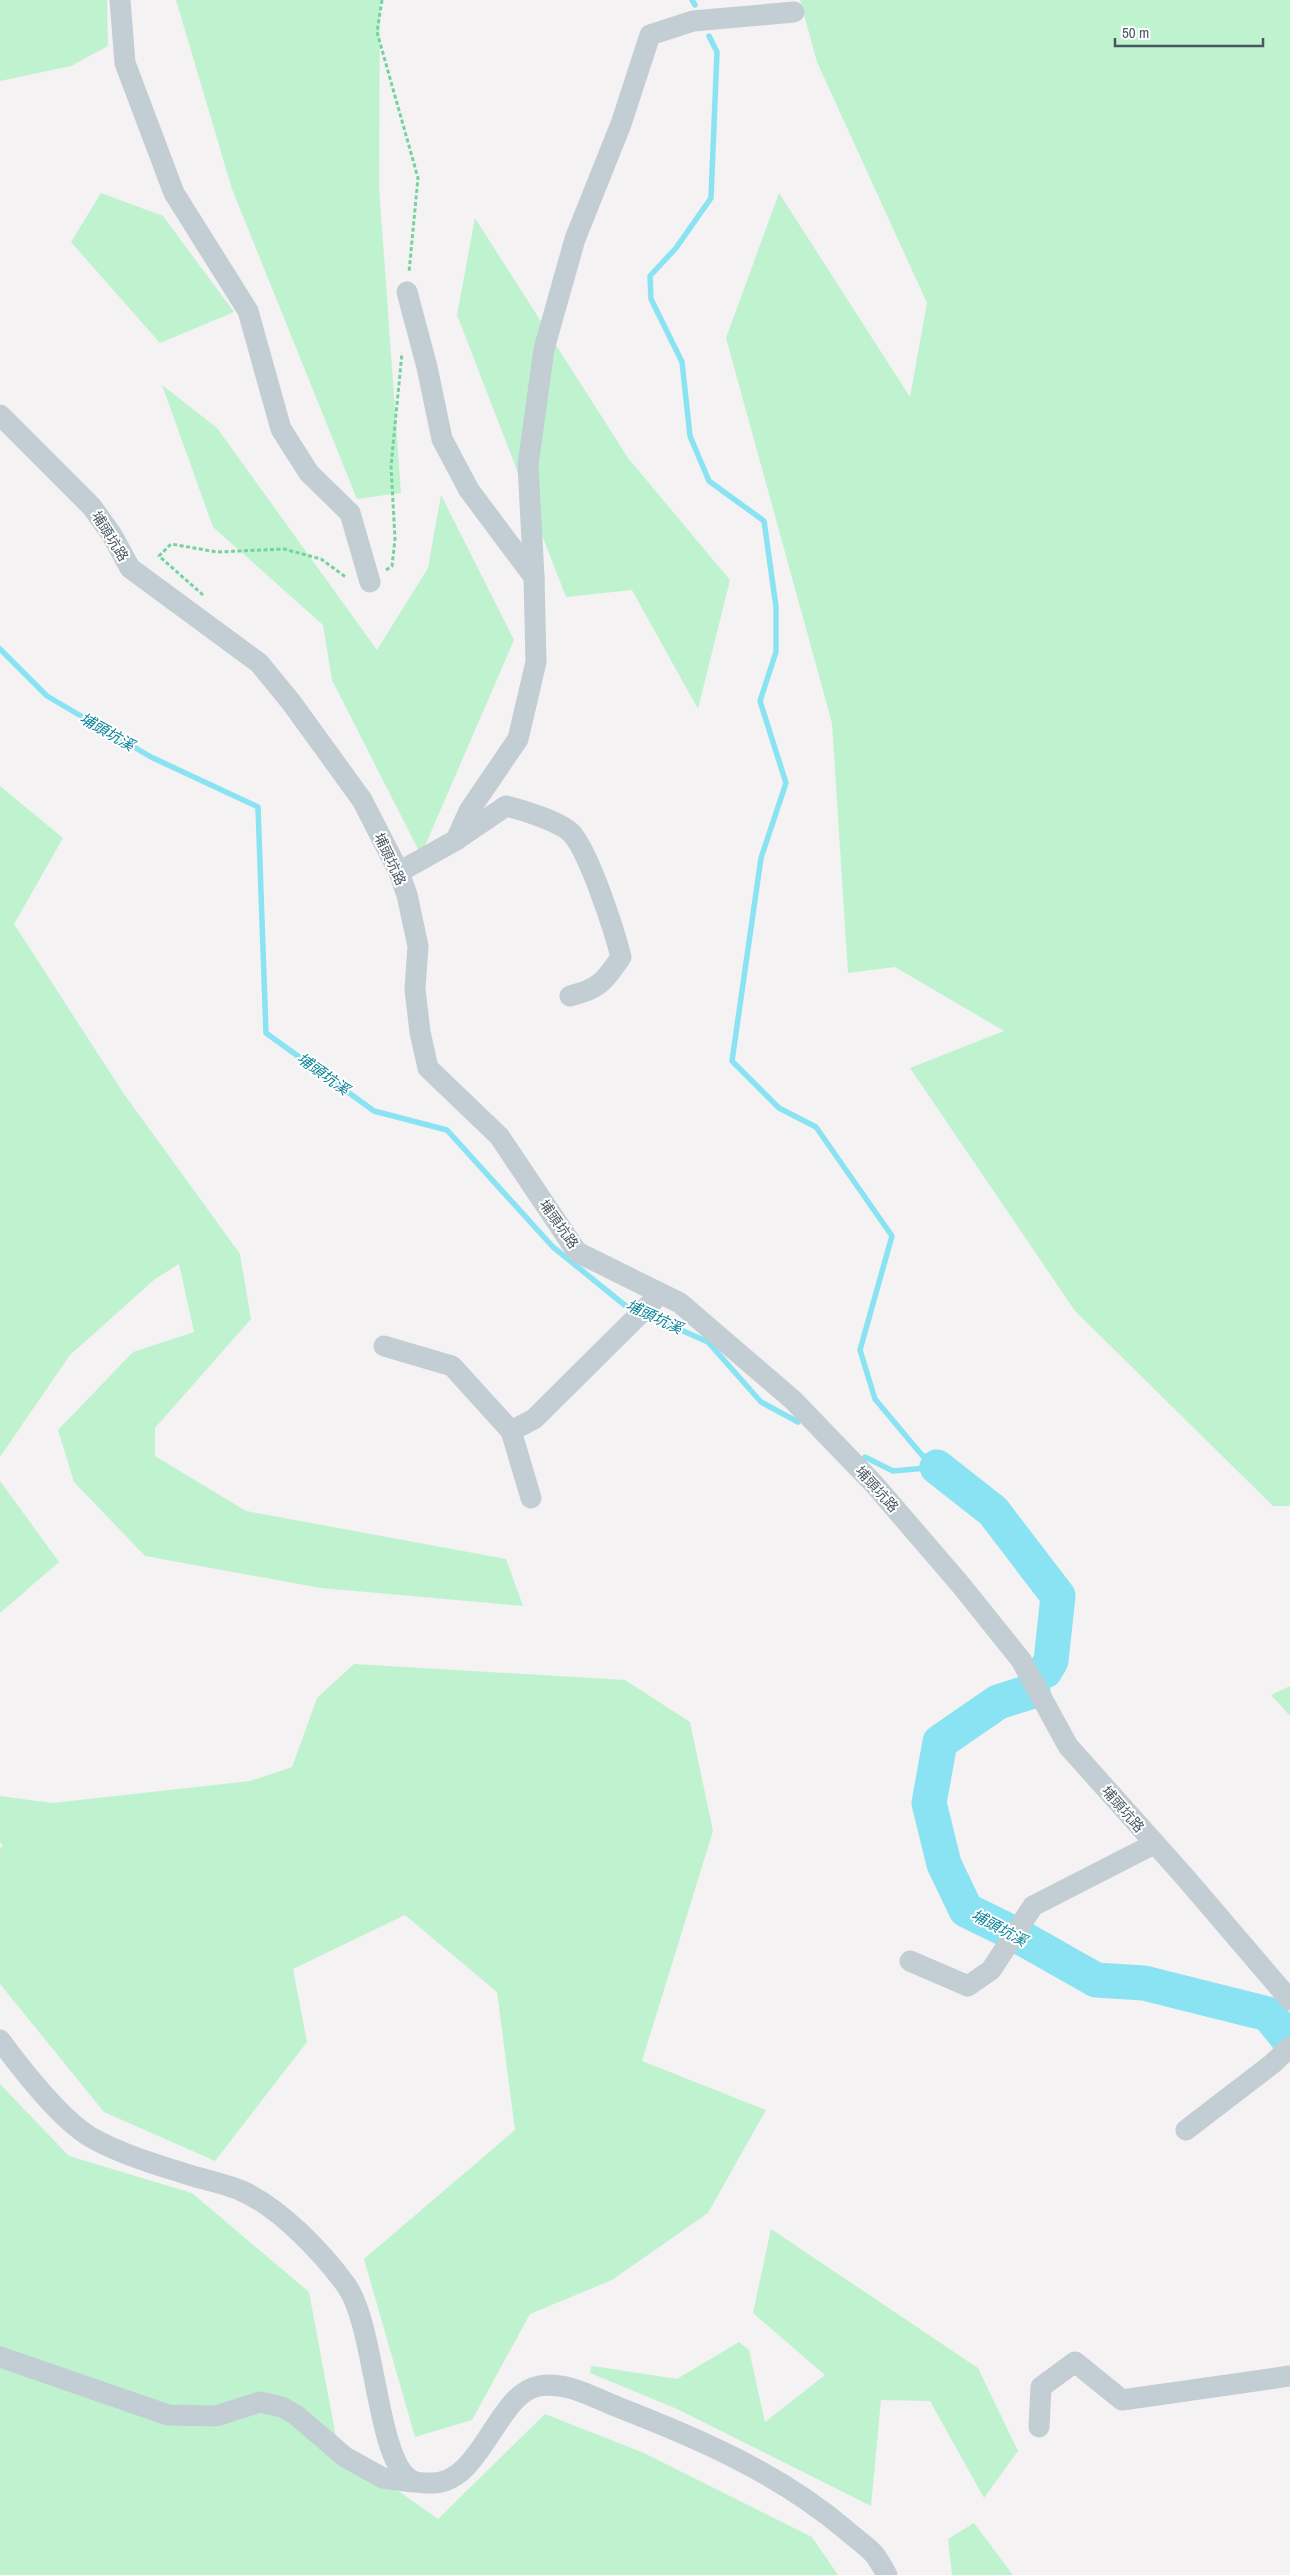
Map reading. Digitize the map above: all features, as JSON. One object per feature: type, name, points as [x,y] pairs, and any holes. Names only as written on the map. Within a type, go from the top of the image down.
[{"type":"street","points":[[120,0],[125,63],[174,193],[248,311],[281,429],[308,473],[350,513],[370,582]]},
{"type":"street","points":[[456,840],[469,811],[518,739],[536,662],[528,465],[544,349],[575,239],[621,124],[650,35],[693,21],[794,12]]},
{"type":"street","points":[[407,292],[427,367],[442,438],[469,490],[534,576]]},
{"type":"street","name":"埔頭坑路","points":[[0,416],[92,506],[112,535],[130,568],[259,663],[292,702],[362,800],[399,872],[406,895],[418,946],[415,989],[420,1032],[428,1068],[499,1136],[577,1252],[655,1298],[680,1304],[793,1400],[874,1484],[1003,1635],[1022,1660],[1068,1746],[1184,1876],[1290,2000]]},
{"type":"street","points":[[399,872],[456,840],[506,806],[533,813],[572,834],[586,861],[611,924],[621,957],[607,978],[592,991],[570,996]]},
{"type":"street","points":[[511,1431],[534,1418],[655,1298]]},
{"type":"street","points":[[384,1346],[452,1366],[511,1431],[531,1498]]},
{"type":"street","points":[[910,1961],[968,1986],[991,1970],[1033,1906],[1154,1844]]},
{"type":"street","points":[[0,2040],[69,2121],[90,2136],[116,2150],[243,2192],[276,2213],[326,2260],[349,2289],[372,2358],[391,2449],[402,2472],[413,2482]]},
{"type":"street","points":[[1186,2130],[1272,2064],[1290,2047]]},
{"type":"street","points":[[0,2357],[168,2415],[216,2416],[260,2402],[282,2407],[296,2416],[345,2457],[383,2478],[436,2484],[452,2480],[491,2434],[517,2398],[535,2386],[562,2385],[689,2435],[771,2477],[827,2514],[873,2553],[887,2575]]},
{"type":"street","points":[[1039,2427],[1041,2386],[1075,2362],[1122,2400],[1290,2376]]},
{"type":"path","points":[[382,0],[377,32],[418,178],[407,292]]},
{"type":"path","points":[[206,598],[159,556],[171,544],[217,552],[284,549],[321,559],[354,582],[370,582],[392,566],[396,539],[391,466],[402,349]]},
{"type":"green space","points":[[0,0],[107,0],[108,46],[71,66],[0,81]]},
{"type":"green space","points":[[176,0],[380,0],[379,187],[401,493],[357,499],[232,189]]},
{"type":"green space","points":[[800,0],[1290,0],[1290,1506],[1273,1506],[1075,1311],[910,1068],[1004,1031],[895,967],[848,973],[832,723],[726,338],[779,193],[910,397],[927,303],[817,62]]},
{"type":"green space","points":[[101,193],[163,216],[234,312],[160,343],[71,242]]},
{"type":"green space","points":[[475,218],[628,458],[730,580],[698,709],[632,590],[566,597],[457,315]]},
{"type":"green space","points":[[162,385],[217,428],[377,650],[428,568],[441,495],[514,640],[421,855],[332,680],[323,625],[213,527]]},
{"type":"green space","points":[[0,786],[63,838],[14,924],[124,1094],[240,1254],[251,1319],[155,1428],[155,1456],[246,1511],[506,1559],[523,1606],[321,1588],[145,1556],[74,1482],[58,1430],[133,1352],[194,1332],[179,1264],[155,1279],[70,1355],[0,1457]]},
{"type":"green space","points":[[0,1481],[59,1562],[0,1613]]},
{"type":"green space","points":[[354,1664],[625,1680],[690,1722],[713,1831],[642,2061],[766,2110],[708,2213],[612,2280],[530,2314],[472,2420],[415,2437],[364,2259],[515,2130],[497,1992],[405,1915],[293,1969],[307,2042],[215,2161],[104,2112],[0,1984],[0,1849],[3,1845],[0,1842],[0,1796],[52,1803],[250,1781],[292,1767],[317,1698]]},
{"type":"green space","points":[[1290,1686],[1290,1716],[1271,1695]]},
{"type":"green space","points":[[0,2084],[69,2156],[192,2193],[309,2292],[338,2448],[438,2519],[545,2414],[644,2453],[812,2537],[838,2575],[0,2575]]},
{"type":"green space","points":[[771,2229],[978,2368],[1018,2451],[984,2498],[930,2401],[881,2400],[871,2506],[677,2409],[590,2373],[593,2366],[677,2379],[739,2342],[749,2350],[765,2422],[825,2375],[753,2313]]},
{"type":"green space","points":[[974,2523],[1013,2575],[952,2575],[948,2539]]},
{"type":"waterway","points":[[692,0],[695,5]]},
{"type":"waterway","points":[[709,36],[717,52],[711,198],[676,248],[650,276],[651,299],[682,362],[690,436],[709,481],[764,521],[776,607],[776,652],[760,701],[786,783],[761,858],[732,1061],[779,1108],[816,1127],[892,1236],[860,1350],[875,1399],[921,1454],[937,1467]]},
{"type":"waterway","name":"埔頭坑溪","points":[[0,649],[47,696],[151,757],[258,807],[266,1033],[374,1111],[447,1130],[553,1247],[627,1307],[636,1310]]},
{"type":"waterway","name":"埔頭坑溪","points":[[645,1314],[708,1342],[761,1402],[798,1422]]},
{"type":"waterway","name":"埔頭坑溪","points":[[865,1457],[893,1471],[937,1467]]},
{"type":"waterway","name":"埔頭坑溪","points":[[937,1467],[993,1511],[1058,1596],[1051,1661],[1045,1671]]},
{"type":"waterway","name":"埔頭坑溪","points":[[1033,1691],[998,1702],[940,1742],[929,1803],[944,1864],[966,1910],[1013,1933],[1096,1980],[1144,1983],[1268,2014],[1290,2041]]}]
